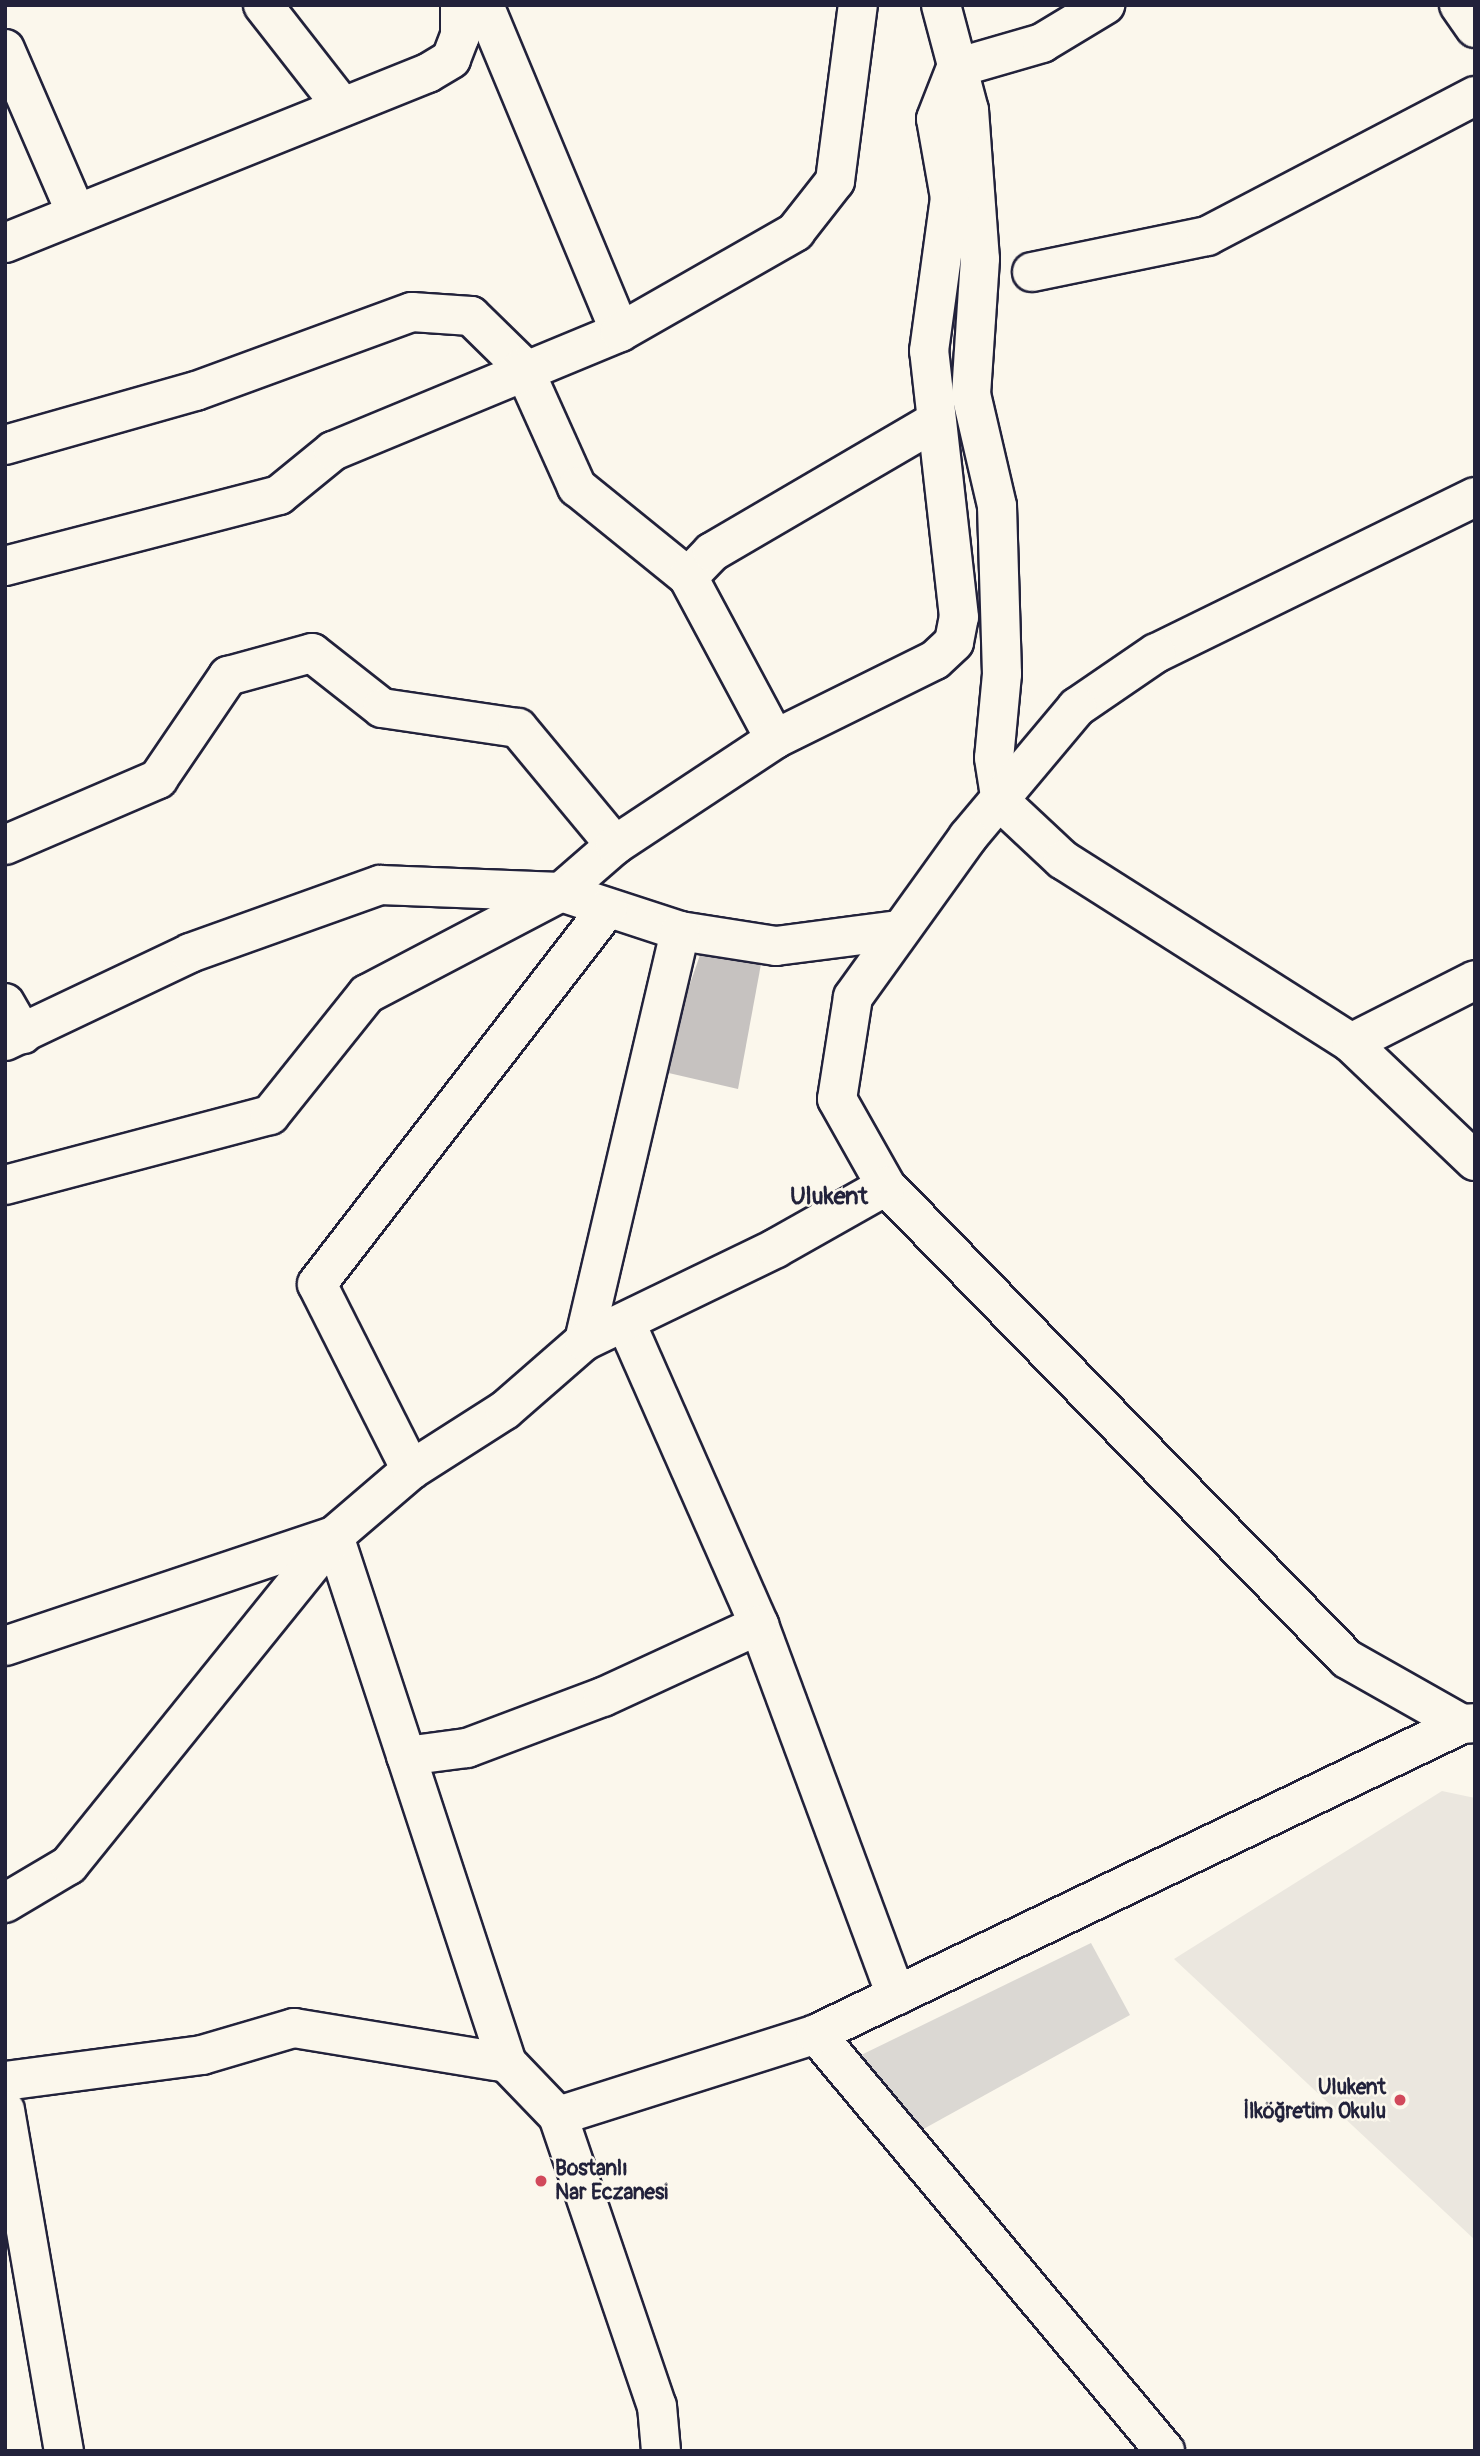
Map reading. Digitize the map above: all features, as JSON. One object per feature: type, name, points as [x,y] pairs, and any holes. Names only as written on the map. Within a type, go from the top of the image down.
[{"type":"street","points":[[263,5],[342,106]]},
{"type":"street","points":[[5,243],[75,211],[342,106],[452,59],[460,36],[460,5]]},
{"type":"street","points":[[484,5],[620,332]]},
{"type":"street","points":[[5,566],[279,495],[333,451],[523,367],[620,332],[795,232],[835,181],[858,5]]},
{"type":"street","points":[[941,5],[969,110],[980,260],[971,394],[997,506],[1002,674],[994,758],[1001,802],[1063,860],[1351,1043],[1471,1153]]},
{"type":"street","points":[[957,68],[1042,43],[1105,5]]},
{"type":"street","points":[[1459,5],[1475,28]]},
{"type":"street","points":[[5,49],[75,211]]},
{"type":"street","points":[[5,1185],[270,1115],[367,994],[561,892],[615,845],[775,739],[934,660],[954,642],[959,587],[929,351],[950,198],[936,119],[957,68]]},
{"type":"street","points":[[1032,272],[1207,236],[1475,96]]},
{"type":"street","points":[[5,445],[196,391],[412,312],[471,316],[523,367],[577,486],[688,577],[775,739]]},
{"type":"street","points":[[688,577],[712,552],[936,421]]},
{"type":"street","points":[[1468,1724],[1347,1659],[886,1186],[836,1099],[853,997],[900,930],[1077,707],[1113,677],[1470,508]]},
{"type":"street","points":[[5,845],[158,779],[228,676],[312,653],[382,708],[518,727],[615,845]]},
{"type":"street","points":[[11,1026],[190,953],[380,884],[561,892],[680,931],[776,946],[900,930]]},
{"type":"street","points":[[411,1470],[317,1284],[608,908]]},
{"type":"street","points":[[584,1341],[680,931]]},
{"type":"street","points":[[1351,1043],[1475,979]]},
{"type":"street","points":[[5,1903],[69,1865],[334,1536],[411,1470],[505,1410],[584,1341],[626,1323],[886,1186]]},
{"type":"street","points":[[626,1323],[758,1625],[896,1995]]},
{"type":"street","points":[[5,1646],[334,1536]]},
{"type":"street","points":[[334,1536],[507,2063],[558,2116],[657,2406],[661,2451]]},
{"type":"street","points":[[406,1756],[467,1748],[541,1720],[758,1625]]},
{"type":"street","points":[[558,2116],[816,2034],[1468,1724]]},
{"type":"street","points":[[5,2081],[202,2055],[294,2028],[507,2063]]},
{"type":"street","points":[[816,2034],[1165,2451]]},
{"type":"street","points":[[5,2110],[64,2451]]},
{"type":"shaded area","name":"Ulukent İlköğretim Okulu","points":[[1442,1791],[1475,1798],[1475,2240],[1174,1959]]},
{"type":"shaded area","points":[[1091,1943],[1130,2015],[918,2132],[857,2057]]},
{"type":"building","points":[[700,955],[761,964],[738,1089],[660,1071]]},
{"type":"place","name":"Ulukent İlköğretim Okulu","points":[[1400,2100]]},
{"type":"place","name":"Bostanlı Nar Eczanesi","points":[[541,2181]]},
{"type":"district","name":"Ulukent","points":[[829,1197]]}]
